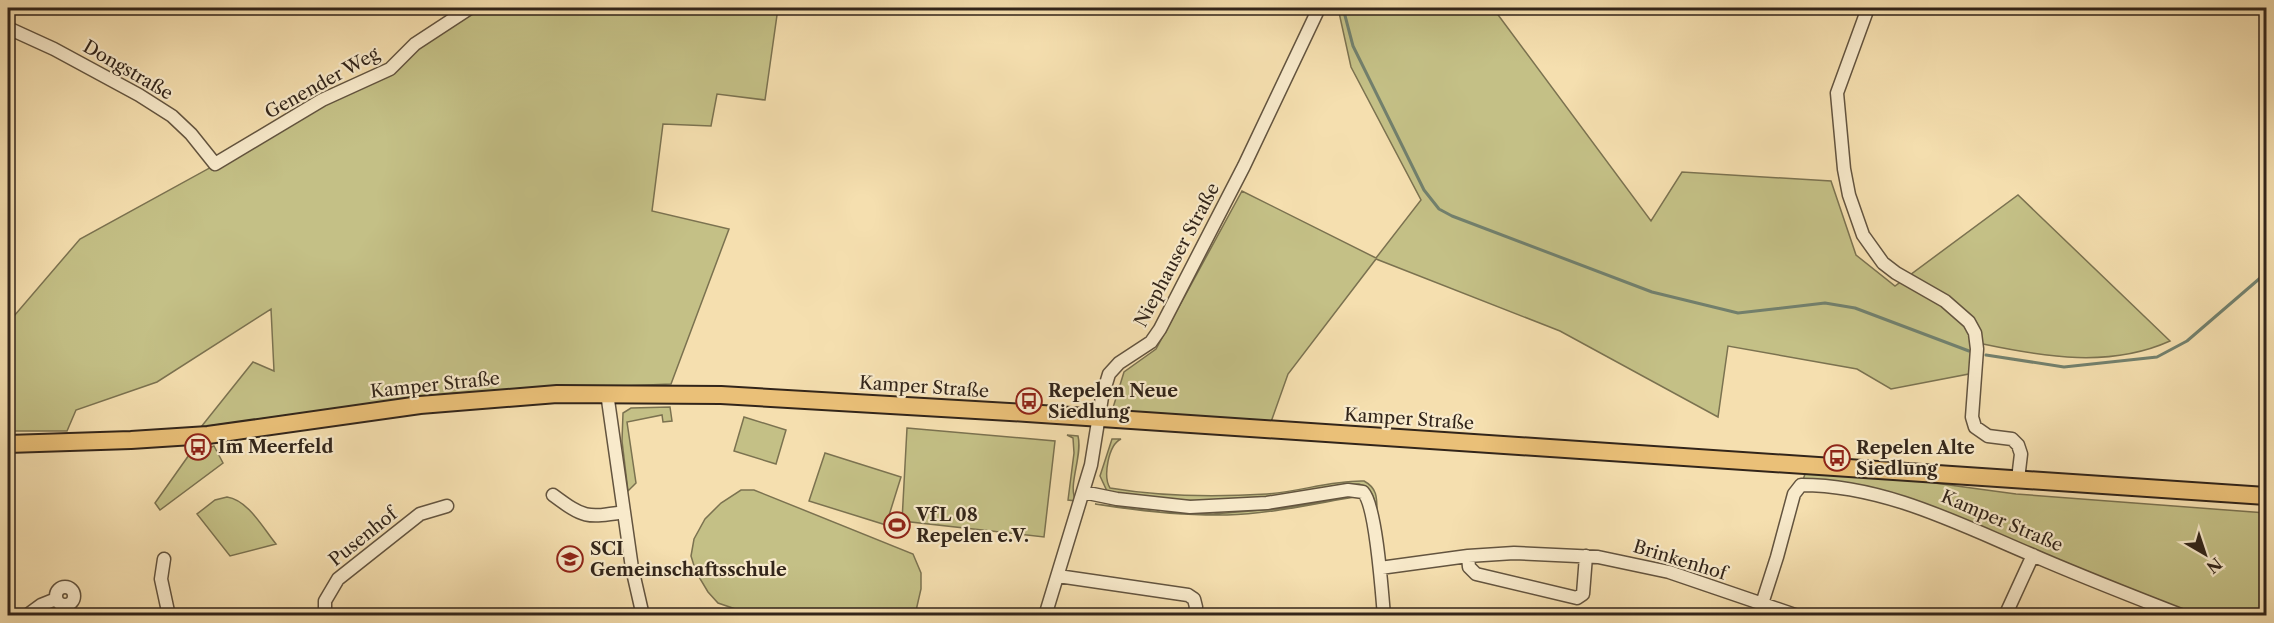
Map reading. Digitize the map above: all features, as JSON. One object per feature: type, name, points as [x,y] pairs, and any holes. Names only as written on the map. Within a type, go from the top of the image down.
[{"type":"main road","name":"Kamper Straße","points":[[8,444],[182,437],[260,429],[420,405],[556,394],[607,393],[772,397],[2266,496]]},
{"type":"street","name":"Genender Weg","points":[[215,164],[322,100],[390,69],[415,44],[470,8]]},
{"type":"street","name":"Niephauser Straße","points":[[1045,615],[1091,465],[1109,374],[1119,363],[1151,342],[1160,330],[1244,166],[1319,8]]},
{"type":"street","points":[[1868,8],[1837,93],[1849,195],[1863,235],[1883,263],[1945,301],[1969,322],[1975,333],[1977,349],[1972,417],[1975,427],[1988,436],[2012,439],[2018,445],[2021,454],[2018,479]]},
{"type":"street","name":"Dongstraße","points":[[8,28],[72,58],[172,116],[191,134],[215,164]]},
{"type":"street","points":[[607,393],[632,568],[644,615]]},
{"type":"street","name":"Kamper Straße","points":[[1760,610],[1794,494],[1801,484],[1887,497],[1937,514],[2182,615]]},
{"type":"street","points":[[1083,492],[1117,499],[1190,507],[1267,503],[1358,490],[1367,496],[1370,503],[1380,568],[1384,615]]},
{"type":"street","points":[[553,495],[572,511],[594,517],[624,512]]},
{"type":"street","name":"Pusenhof","points":[[325,615],[325,601],[338,579],[420,514],[447,506]]},
{"type":"street","name":"Brinkenhof","points":[[1380,568],[1468,556],[1514,554],[1586,556],[1669,572],[1760,610],[1772,606],[1798,615]]},
{"type":"street","points":[[2005,615],[2033,555]]},
{"type":"street","points":[[1468,556],[1469,567],[1476,574],[1577,598],[1583,594],[1586,556]]},
{"type":"street","points":[[164,559],[161,579],[170,615]]},
{"type":"street","points":[[1058,576],[1188,595],[1194,599],[1196,607],[1194,615]]},
{"type":"street","points":[[26,615],[56,599]]},
{"type":"shaded area","points":[[470,8],[778,8],[765,100],[717,94],[711,126],[663,124],[652,211],[729,229],[671,384],[454,393],[201,427],[253,362],[274,371],[271,309],[157,382],[76,410],[67,431],[8,431],[8,323],[80,239],[390,69]]},
{"type":"shaded area","points":[[1338,8],[1493,8],[1651,221],[1682,172],[1831,181],[1856,255],[1895,286],[2018,195],[2170,341],[2124,355],[2077,358],[2030,353],[1983,344],[1979,372],[1891,389],[1857,369],[1728,346],[1718,417],[1560,331],[1376,259],[1288,374],[1271,422],[1112,411],[1124,372],[1156,349],[1242,191],[1376,258],[1421,200],[1351,67]]},
{"type":"shaded area","points":[[670,407],[672,421],[663,422],[662,415],[627,422],[636,483],[628,491],[622,441],[623,413],[631,408]]},
{"type":"shaded area","points":[[744,417],[786,430],[776,464],[734,451]]},
{"type":"shaded area","points":[[907,428],[1055,441],[1044,537],[902,521]]},
{"type":"shaded area","points":[[1067,435],[1078,436],[1079,452],[1073,487],[1076,501],[1068,500],[1074,453],[1073,438]]},
{"type":"shaded area","points":[[1112,439],[1121,439],[1113,448],[1108,462],[1107,477],[1110,488],[1169,495],[1228,496],[1279,493],[1340,482],[1364,481],[1372,487],[1375,493],[1377,511],[1370,491],[1359,484],[1283,496],[1210,501],[1148,498],[1107,491],[1100,476]]},
{"type":"shaded area","points":[[214,446],[223,463],[160,510],[155,503],[189,455]]},
{"type":"shaded area","points":[[825,453],[901,477],[886,525],[809,501]]},
{"type":"shaded area","points":[[1808,466],[2016,494],[2266,513],[2266,615],[2183,615],[1937,514],[1801,485]]},
{"type":"shaded area","points":[[741,490],[754,490],[913,554],[921,573],[921,589],[915,615],[753,615],[718,603],[696,572],[691,556],[694,539],[705,519],[721,503]]},
{"type":"shaded area","points":[[227,497],[242,503],[276,544],[230,556],[197,514],[215,500]]},
{"type":"shaded area","points":[[1354,497],[1275,511],[1243,514],[1194,515],[1162,512],[1213,514],[1276,509]]},
{"type":"shaded area","points":[[1095,504],[1157,512],[1128,509]]},
{"type":"waterway","points":[[1343,8],[1353,46],[1424,190],[1439,209],[1452,216],[1652,292],[1738,313],[1825,303],[1855,308],[1969,351]]},
{"type":"waterway","points":[[1986,355],[2064,367],[2157,357],[2187,341],[2266,273]]},
{"type":"place","name":"Repelen Neue Siedlung","points":[[1029,401]]},
{"type":"place","name":"Im Meerfeld","points":[[198,447]]},
{"type":"place","name":"Repelen Alte Siedlung","points":[[1837,458]]},
{"type":"place","name":"VfL 08 Repelen e.V.","points":[[897,525]]},
{"type":"place","name":"SCI Gemeinschaftsschule","points":[[570,559]]}]
